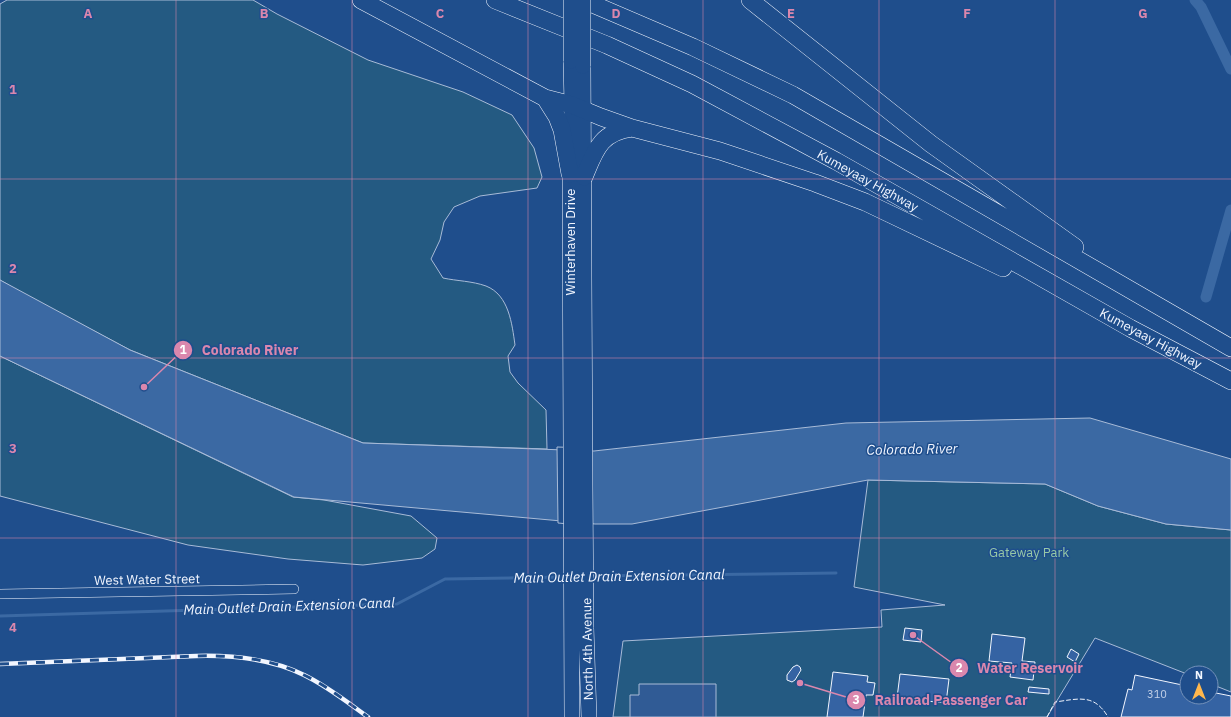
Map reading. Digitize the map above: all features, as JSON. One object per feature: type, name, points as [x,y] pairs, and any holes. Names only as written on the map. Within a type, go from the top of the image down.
[{"type":"highway","points":[[361,0],[554,102],[577,107],[632,128],[720,151],[815,183],[865,202],[1130,328]]},
{"type":"highway","name":"Kumeyaay Highway","points":[[495,0],[608,45],[692,84],[836,161],[1130,328],[1231,380]]},
{"type":"highway","points":[[583,0],[693,46],[793,95],[1231,348]]},
{"type":"highway","points":[[750,0],[931,144],[1150,301]]},
{"type":"highway","points":[[545,98],[557,117],[577,175]]},
{"type":"highway","points":[[577,175],[606,138],[620,129],[632,128]]},
{"type":"main road","name":"Winterhaven Drive","points":[[571,0],[577,64],[578,485]]},
{"type":"main road","name":"Winterhaven Drive","points":[[577,64],[583,0]]},
{"type":"main road","name":"North 4th Avenue","points":[[572,717],[571,628],[578,485]]},
{"type":"main road","name":"North 4th Avenue","points":[[578,485],[586,628],[589,717]]},
{"type":"street","name":"West Water Street","points":[[0,594],[294,590]]},
{"type":"green space","points":[[7,0],[253,0],[277,14],[368,60],[463,92],[512,115],[534,148],[542,177],[537,188],[480,196],[454,207],[444,222],[440,240],[431,259],[443,278],[486,286],[494,290],[500,296],[511,319],[515,345],[508,356],[510,372],[518,383],[546,410],[547,449],[363,443],[130,350],[0,280],[0,4]]},
{"type":"green space","points":[[0,356],[293,497],[324,500],[411,516],[437,538],[435,549],[422,558],[363,565],[288,559],[188,545],[0,496]]},
{"type":"green space","name":"Gateway Park","points":[[868,480],[1045,484],[1098,506],[1166,524],[1231,530],[1231,692],[1219,687],[1219,665],[1179,665],[1179,671],[1095,638],[1047,717],[613,717],[623,641],[882,627],[881,610],[945,605],[854,587]]},
{"type":"shaded area","points":[[639,684],[716,684],[716,717],[630,717],[630,695],[639,695]]},
{"type":"water","name":"Colorado River","points":[[0,280],[130,350],[363,443],[594,451],[846,423],[1090,418],[1231,459],[1231,530],[1166,524],[1098,506],[1045,484],[868,480],[632,524],[595,524],[294,497],[0,356]]},
{"type":"pier","points":[[557,447],[590,448],[591,526],[558,523]]},
{"type":"building","points":[[905,628],[922,630],[921,642],[903,640]]},
{"type":"building","points":[[992,634],[1025,638],[1022,661],[1035,662],[1033,680],[1010,677],[1012,663],[989,661]]},
{"type":"building","points":[[1071,649],[1079,654],[1075,662],[1067,657]]},
{"type":"building","points":[[797,665],[801,670],[795,680],[792,682],[787,680],[787,675],[793,667]]},
{"type":"building","points":[[833,672],[868,676],[867,682],[875,683],[873,695],[866,695],[863,717],[827,717]]},
{"type":"building","points":[[900,674],[949,679],[946,703],[897,698]]},
{"type":"building","points":[[1135,675],[1179,684],[1179,705],[1219,705],[1219,694],[1231,696],[1231,717],[1121,717],[1128,689],[1132,690]]},
{"type":"building","points":[[1029,687],[1049,689],[1049,694],[1028,692]]},
{"type":"waterway","points":[[1195,0],[1201,7],[1231,69]]},
{"type":"waterway","points":[[1206,297],[1231,210]]},
{"type":"waterway","name":"Main Outlet Drain Extension Canal","points":[[590,576],[836,573]]},
{"type":"waterway","name":"Main Outlet Drain Extension Canal","points":[[0,616],[397,604],[445,579],[566,577]]},
{"type":"railway","points":[[0,664],[196,656],[223,656],[251,659],[278,665],[304,675],[329,689],[368,717]]},
{"type":"fence","points":[[1047,717],[1055,702],[1078,699],[1085,699],[1097,704],[1103,709],[1108,717]]},
{"type":"place","name":"Colorado River","points":[[144,387]]},
{"type":"place","name":"Water Reservoir","points":[[913,635]]},
{"type":"place","name":"Railroad Passenger Car","points":[[800,683]]}]
